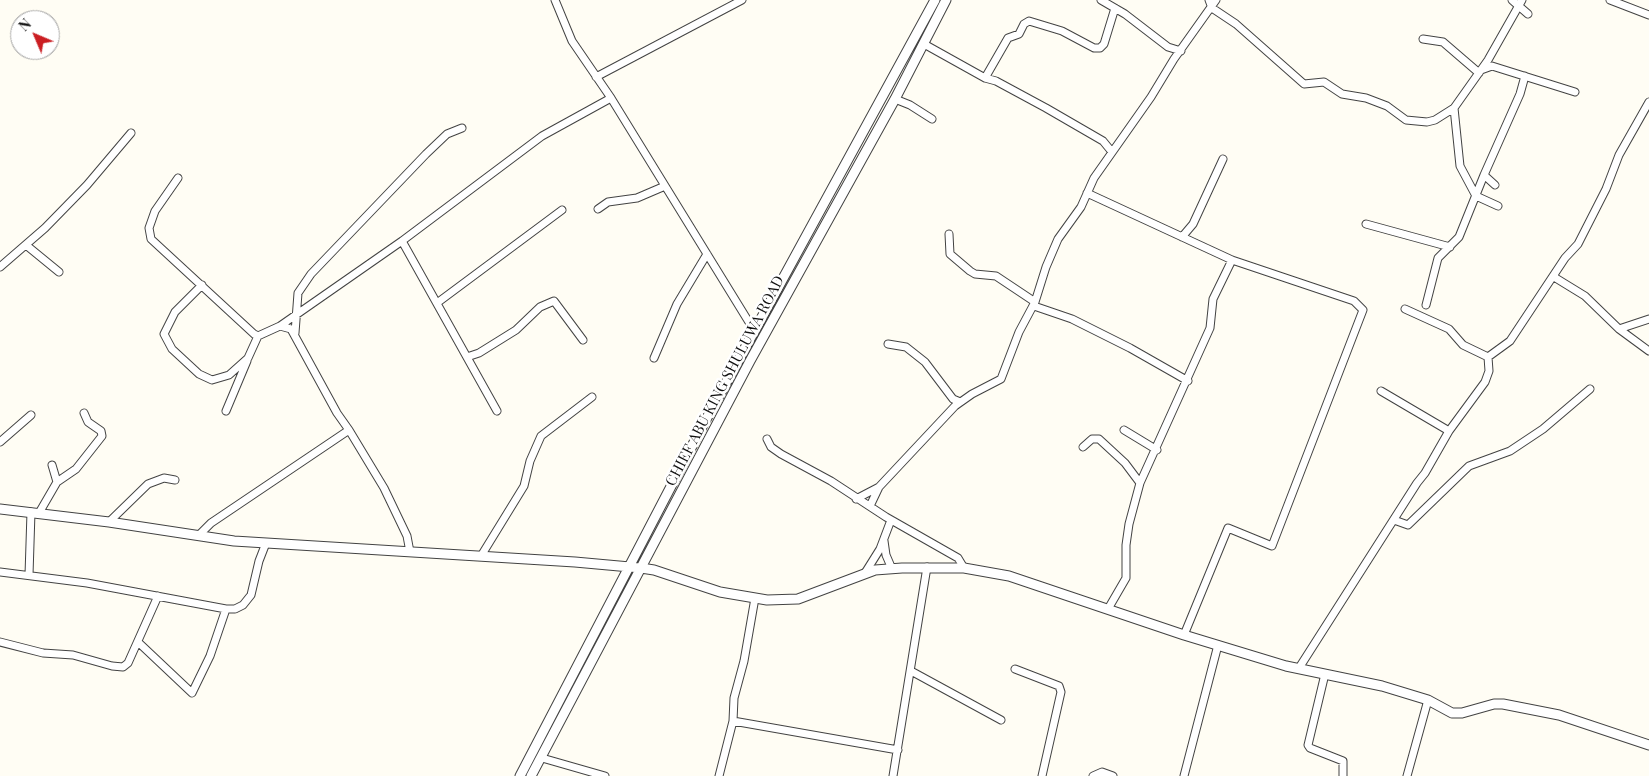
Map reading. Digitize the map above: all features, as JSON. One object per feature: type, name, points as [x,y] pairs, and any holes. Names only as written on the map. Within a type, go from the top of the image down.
[{"type":"street","points":[[555,0],[572,41],[612,98],[755,332]]},
{"type":"street","points":[[596,77],[742,0]]},
{"type":"street","points":[[520,776],[755,332],[935,0]]},
{"type":"street","name":"CHIEF ABU KING SHULUWA ROAD","points":[[531,776],[750,361],[895,100],[946,0]]},
{"type":"street","points":[[1101,0],[1168,47],[1181,50]]},
{"type":"street","points":[[1209,0],[1212,8],[1236,24],[1304,84],[1324,82],[1342,94],[1366,98],[1387,106],[1406,120],[1426,122],[1435,120],[1454,108],[1480,71],[1521,3]]},
{"type":"street","points":[[870,506],[879,487],[953,407],[956,401],[1001,379],[1019,332],[1034,304],[1046,267],[1058,239],[1081,207],[1094,178],[1216,0]]},
{"type":"street","points":[[1512,0],[1521,3],[1528,14]]},
{"type":"street","points":[[1610,0],[1649,14]]},
{"type":"street","points":[[985,78],[1008,38],[1019,34],[1024,24],[1029,21],[1062,31],[1094,48],[1100,48],[1104,44],[1115,8]]},
{"type":"street","points":[[1423,39],[1443,42],[1480,71]]},
{"type":"street","points":[[924,44],[985,78],[996,81],[1046,108],[1103,141],[1112,152]]},
{"type":"street","points":[[1168,47],[1174,59]]},
{"type":"street","points":[[1480,71],[1492,66],[1575,92]]},
{"type":"street","points":[[1426,305],[1438,258],[1459,237],[1476,196],[1477,188],[1520,94],[1525,76]]},
{"type":"street","points":[[226,411],[258,336],[280,326],[402,241],[542,136],[612,98]]},
{"type":"street","points":[[895,100],[910,105],[932,119]]},
{"type":"street","points":[[1488,357],[1510,341],[1565,258],[1578,244],[1606,189],[1620,155],[1649,102]]},
{"type":"street","points":[[1454,108],[1460,166],[1476,196],[1498,206]]},
{"type":"street","points":[[295,332],[298,293],[311,274],[426,154],[447,134],[462,128]]},
{"type":"street","points":[[0,267],[26,245],[88,185],[131,133]]},
{"type":"street","points":[[1182,237],[1193,224],[1223,159]]},
{"type":"street","points":[[1484,175],[1495,186]]},
{"type":"street","points":[[178,178],[154,211],[149,235],[152,241],[258,336]]},
{"type":"street","points":[[598,209],[608,202],[637,198],[665,186]]},
{"type":"street","points":[[1087,193],[1232,260],[1354,300],[1363,310],[1272,546],[1228,528],[1184,635]]},
{"type":"street","points":[[824,206],[833,212]]},
{"type":"street","points":[[437,303],[562,210]]},
{"type":"street","points":[[1366,224],[1450,247]]},
{"type":"street","points":[[949,234],[950,254],[970,271],[976,274],[996,276],[1034,304],[1081,323],[1188,381]]},
{"type":"street","points":[[402,241],[497,411]]},
{"type":"street","points":[[26,245],[58,272]]},
{"type":"street","points":[[654,358],[677,304],[707,254]]},
{"type":"street","points":[[1108,609],[1126,578],[1126,545],[1129,524],[1140,483],[1157,450],[1210,328],[1213,300],[1232,260]]},
{"type":"street","points":[[1554,277],[1585,296],[1619,329],[1649,351]]},
{"type":"street","points":[[202,285],[171,318],[164,334],[167,343],[207,380],[221,379],[230,375],[248,358]]},
{"type":"street","points":[[467,357],[479,353],[516,330],[540,307],[554,301],[583,340]]},
{"type":"street","points":[[1405,309],[1449,329],[1463,345],[1488,357]]},
{"type":"street","points":[[1619,329],[1649,319]]},
{"type":"street","points":[[280,326],[289,327],[295,332],[316,376],[396,513],[407,536],[410,552]]},
{"type":"street","points":[[888,344],[906,347],[925,362],[956,401]]},
{"type":"street","points":[[1299,668],[1425,474],[1449,431],[1485,382],[1489,371],[1488,357]]},
{"type":"street","points":[[1394,520],[1408,525],[1469,466],[1510,452],[1543,429],[1590,389]]},
{"type":"street","points":[[1381,391],[1449,431]]},
{"type":"street","points":[[481,556],[524,486],[530,460],[541,436],[592,397]]},
{"type":"street","points":[[29,574],[35,513],[57,482],[76,469],[102,436],[101,431],[88,422],[84,414]]},
{"type":"street","points":[[0,442],[31,415]]},
{"type":"street","points":[[199,536],[212,523],[349,430]]},
{"type":"street","points":[[1124,430],[1157,450]]},
{"type":"street","points":[[767,439],[771,446],[780,454],[831,481],[856,499],[958,558],[964,568]]},
{"type":"street","points":[[1083,447],[1092,439],[1099,439],[1125,463],[1140,483]]},
{"type":"street","points":[[52,465],[57,482]]},
{"type":"street","points":[[108,522],[148,484],[164,478],[174,480]]},
{"type":"street","points":[[856,499],[879,487]]},
{"type":"street","points":[[0,509],[108,522],[199,536],[266,543],[574,562],[641,568],[654,570],[720,592],[754,598],[798,599],[864,573],[892,569],[964,568],[1009,576],[1184,635],[1299,668],[1382,686],[1428,700],[1452,713],[1462,713],[1494,704],[1559,715],[1649,745]]},
{"type":"street","points":[[864,573],[884,540],[891,520]]},
{"type":"street","points":[[884,540],[886,555],[892,569]]},
{"type":"street","points":[[0,572],[29,574],[226,609],[239,608],[251,595],[259,561],[266,543]]},
{"type":"street","points":[[893,776],[927,568]]},
{"type":"street","points":[[0,642],[44,653],[72,655],[119,667],[128,663],[158,596]]},
{"type":"street","points":[[718,776],[733,721],[734,698],[744,661],[754,598]]},
{"type":"street","points":[[138,642],[188,692],[193,693],[210,656],[226,609]]},
{"type":"street","points":[[1184,776],[1218,645]]},
{"type":"street","points":[[1016,669],[1059,686],[1061,692],[1042,776]]},
{"type":"street","points":[[911,671],[1001,720]]},
{"type":"street","points":[[1324,674],[1308,745],[1310,748],[1343,761],[1343,776]]},
{"type":"street","points":[[1407,776],[1428,700]]},
{"type":"street","points":[[733,721],[898,750]]},
{"type":"street","points":[[542,758],[605,776]]},
{"type":"street","points":[[1093,776],[1102,772],[1113,776]]}]
